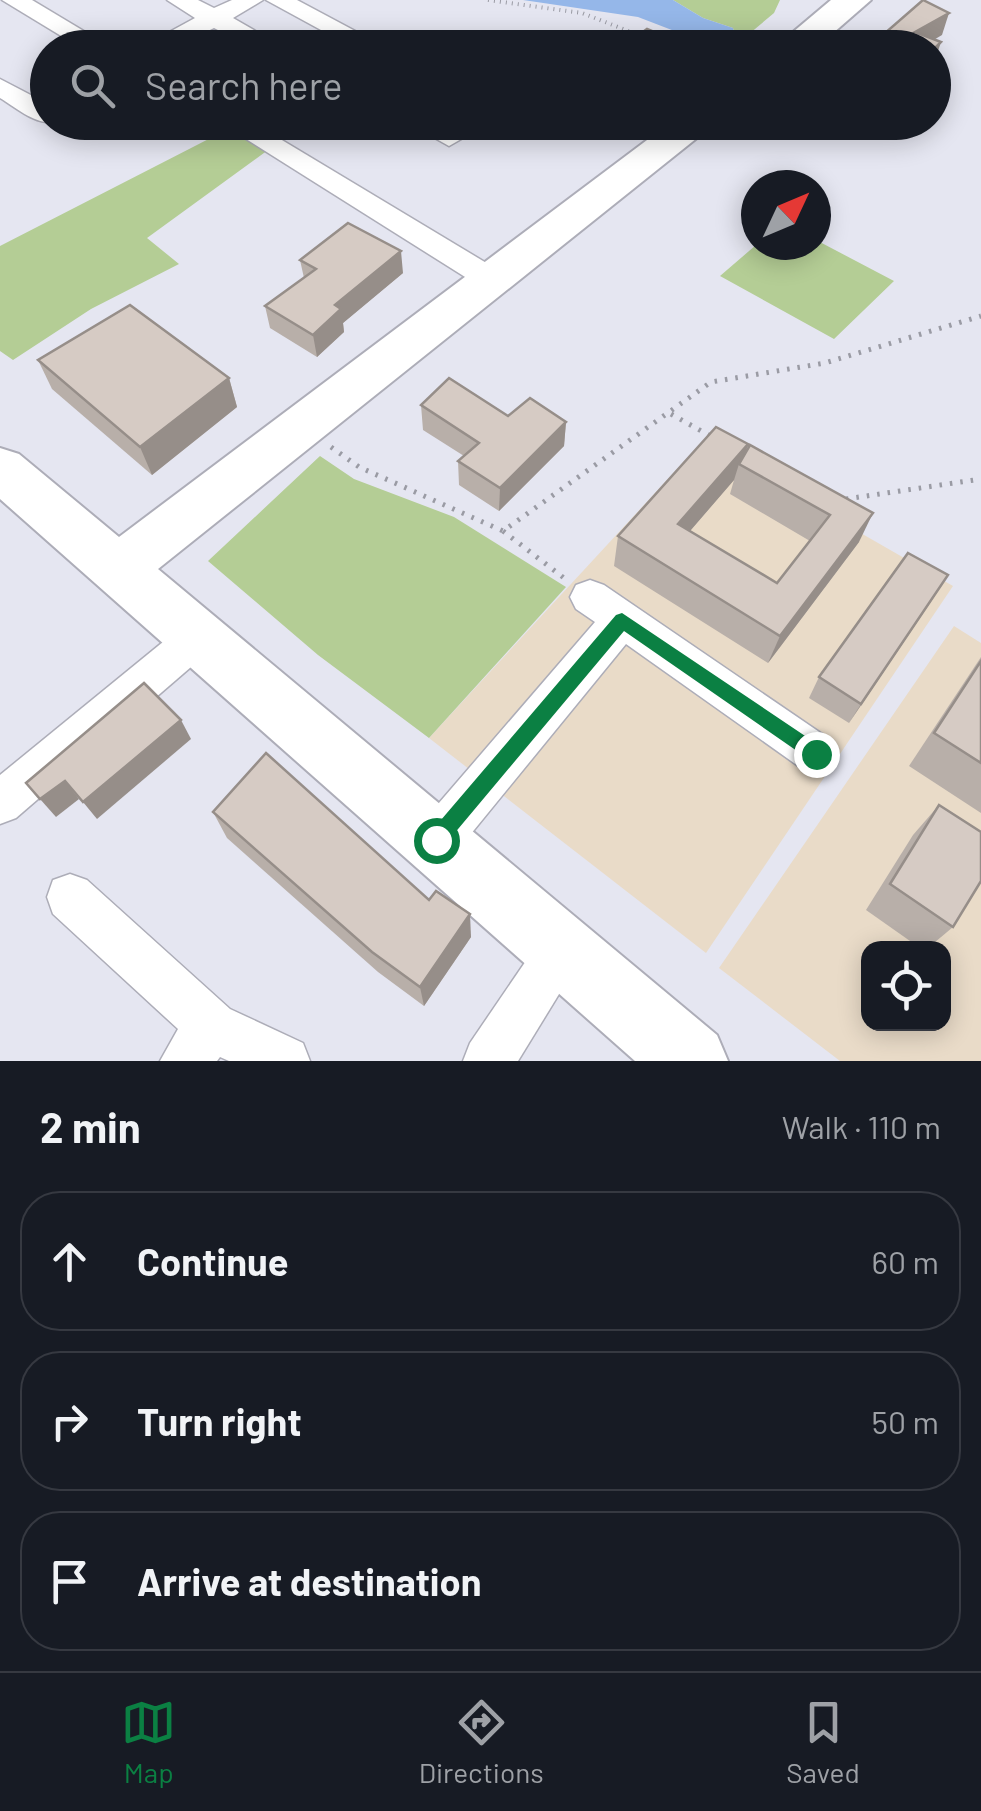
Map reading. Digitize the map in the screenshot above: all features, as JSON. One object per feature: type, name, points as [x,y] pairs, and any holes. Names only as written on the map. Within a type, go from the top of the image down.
[{"type":"highway","points":[[815,30],[853,0]]},
{"type":"highway","points":[[119,568],[673,140]]},
{"type":"highway","points":[[0,468],[692,1061]]},
{"type":"street","points":[[14,0],[68,30]]},
{"type":"street","points":[[179,0],[238,30]]},
{"type":"street","points":[[187,30],[251,0]]},
{"type":"street","points":[[278,0],[339,30]]},
{"type":"street","points":[[0,87],[30,103]]},
{"type":"street","points":[[0,122],[30,117]]},
{"type":"street","points":[[262,140],[492,280]]},
{"type":"street","points":[[436,840],[606,609],[816,754]]},
{"type":"street","points":[[0,803],[198,636]]},
{"type":"street","points":[[70,897],[198,1044],[285,1061]]},
{"type":"street","points":[[488,1061],[562,950]]},
{"type":"path","points":[[488,0],[582,13],[624,30]]},
{"type":"path","points":[[504,531],[711,382],[824,363],[981,316]]},
{"type":"path","points":[[671,414],[718,440]]},
{"type":"path","points":[[301,427],[360,467],[504,531],[606,609]]},
{"type":"path","points":[[829,502],[981,479]]},
{"type":"shaded area","points":[[702,442],[953,586],[706,953],[429,738]]},
{"type":"shaded area","points":[[954,626],[981,643],[981,1061],[840,1061],[719,968]]},
{"type":"green space","points":[[673,0],[780,0],[774,13],[754,30],[734,30]]},
{"type":"green space","points":[[207,140],[252,140],[268,150],[147,238],[179,264],[91,309],[13,360],[0,351],[0,246]]},
{"type":"green space","points":[[831,248],[894,281],[834,339],[720,276],[741,258],[831,260]]},
{"type":"green space","points":[[320,456],[354,479],[454,517],[566,587],[429,738],[318,655],[208,561]]},
{"type":"water","points":[[523,0],[673,0],[734,30],[672,30],[638,17]]},
{"type":"building","points":[[923,0],[949,13],[919,30],[889,30]]},
{"type":"building","points":[[348,223],[401,251],[335,305],[341,309],[313,335],[265,306],[316,269],[300,260]]},
{"type":"building","points":[[130,305],[229,378],[140,447],[38,360]]},
{"type":"building","points":[[449,378],[508,416],[530,398],[566,422],[500,488],[458,461],[479,443],[421,405]]},
{"type":"building","points":[[716,427],[748,444],[678,524],[777,583],[830,515],[739,464],[750,445],[873,513],[780,636],[618,536]]},
{"type":"building","points":[[908,553],[948,575],[861,704],[819,677]]},
{"type":"building","points":[[981,661],[981,763],[934,733]]},
{"type":"building","points":[[144,683],[181,720],[83,802],[65,781],[40,799],[26,783]]},
{"type":"building","points":[[266,753],[429,900],[436,891],[470,914],[420,987],[372,952],[213,812]]},
{"type":"building","points":[[939,805],[981,832],[981,881],[953,927],[890,884]]},
{"type":"route","points":[[436,840],[622,620],[816,754]]}]
